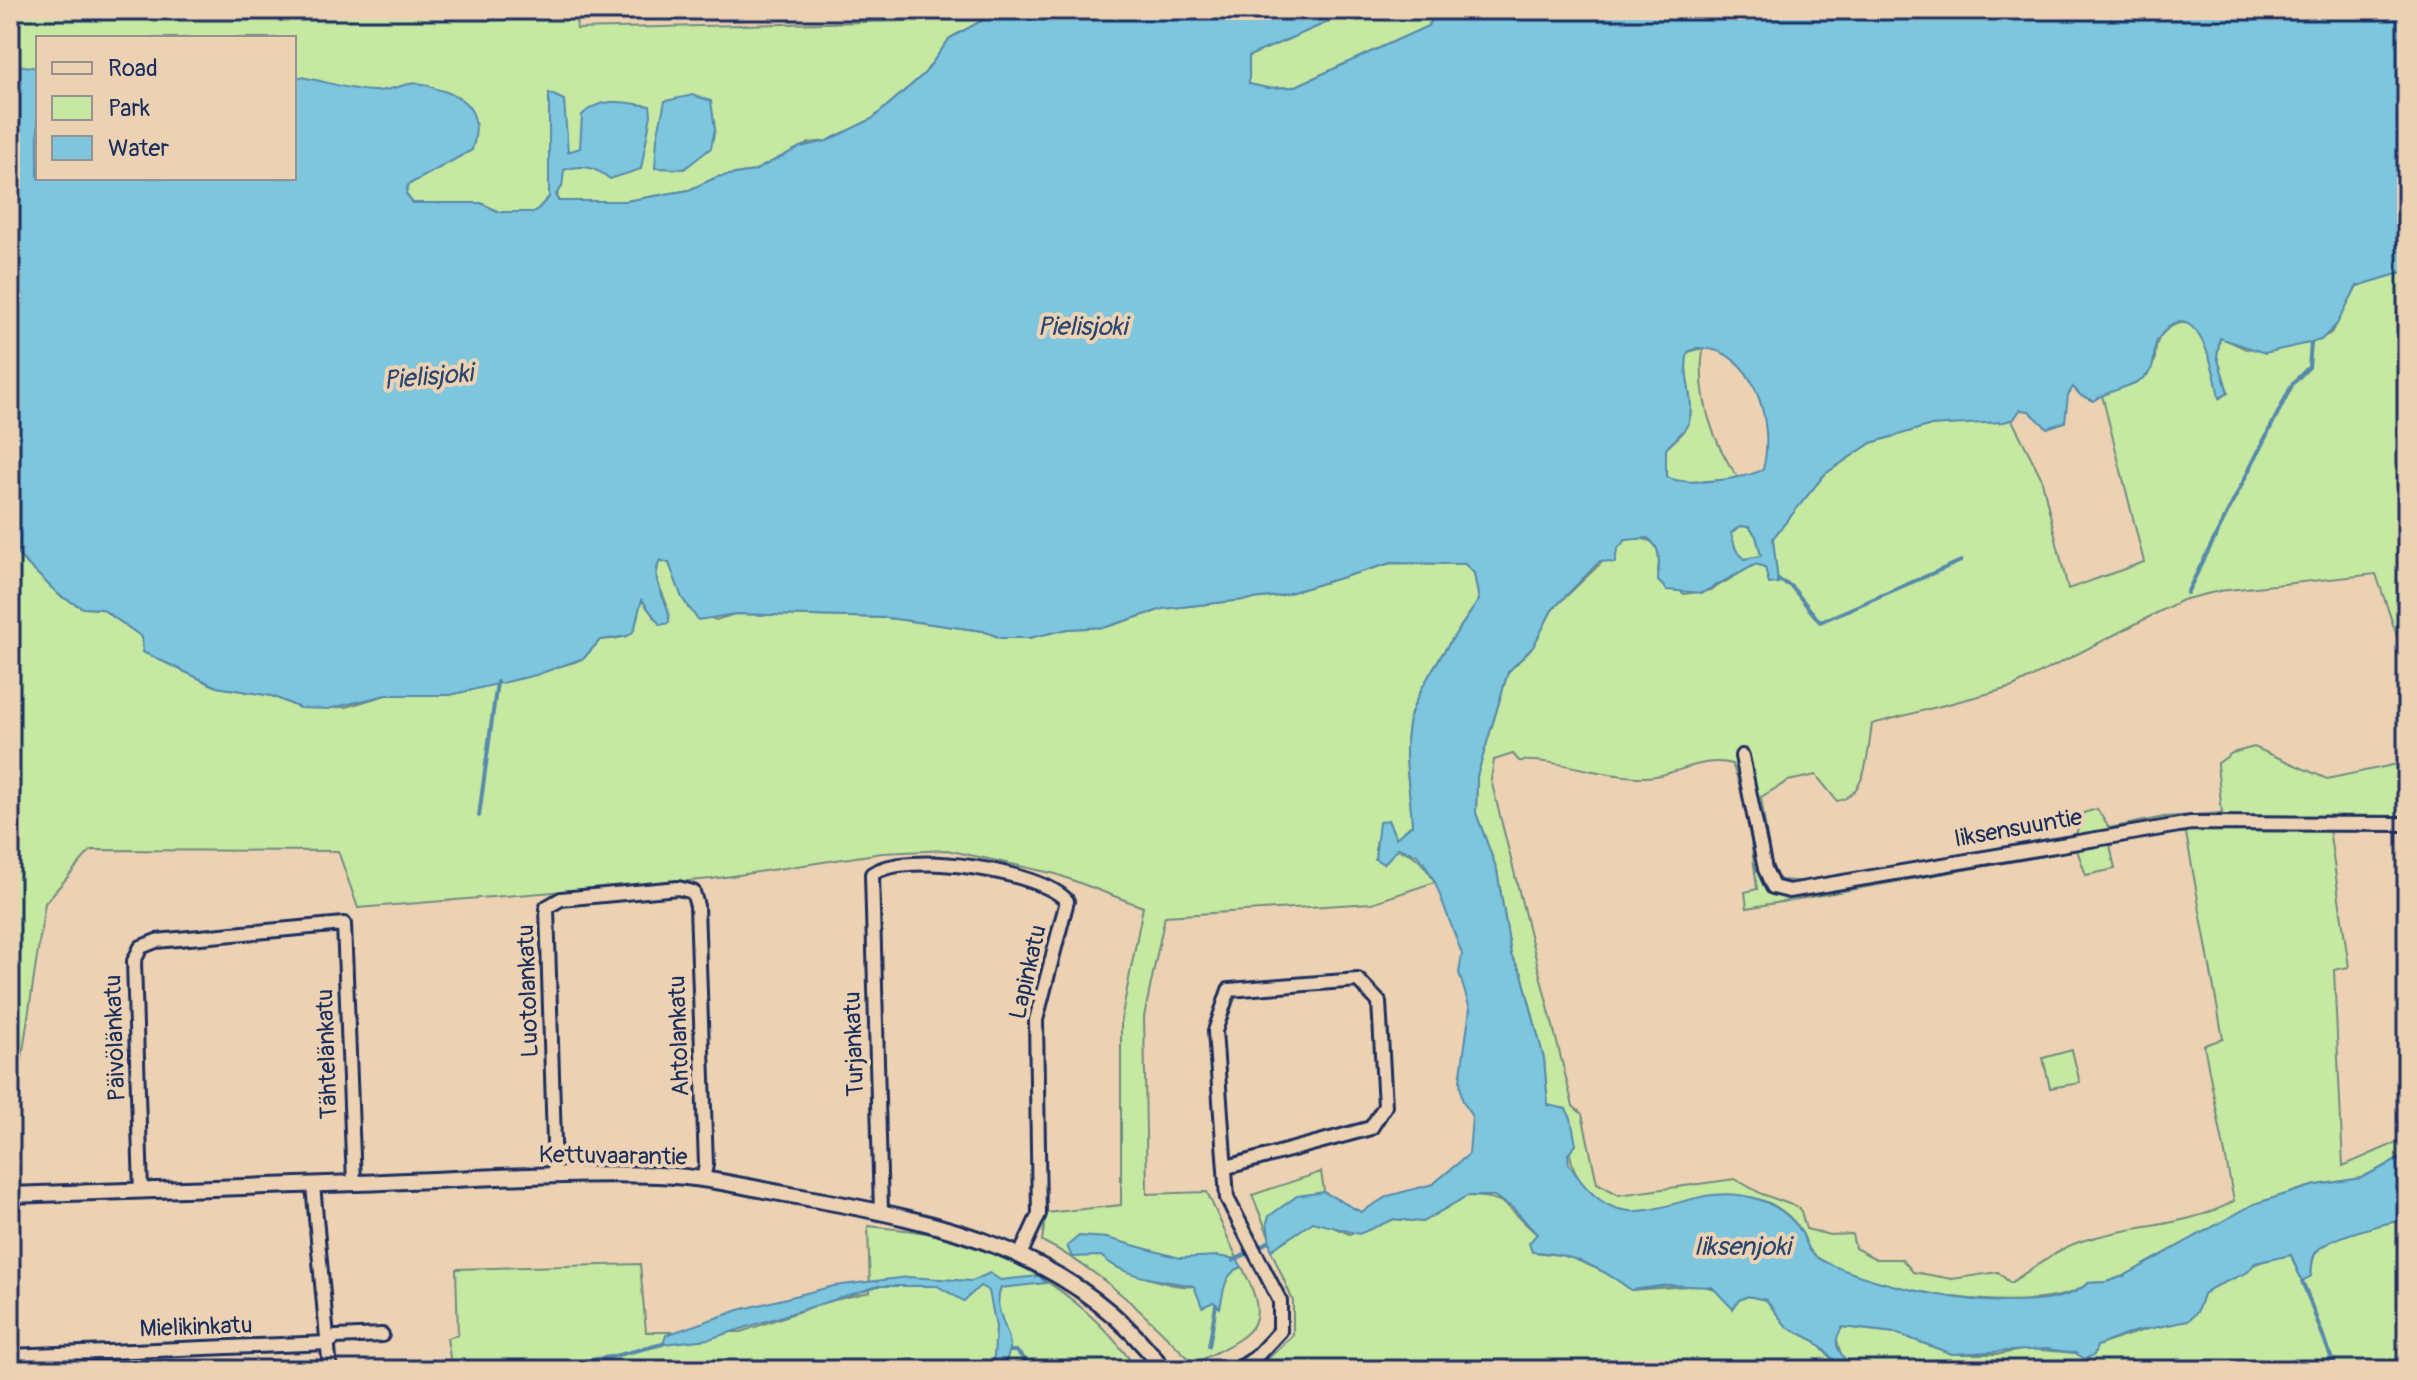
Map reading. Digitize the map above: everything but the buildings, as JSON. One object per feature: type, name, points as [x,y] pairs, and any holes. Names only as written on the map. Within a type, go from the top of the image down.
[{"type":"street","name":"Iiksensuuntie","points":[[1742,756],[1753,796],[1765,869],[1773,887],[1789,891],[2191,823],[2407,824]]},
{"type":"street","name":"Lapinkatu","points":[[872,874],[900,864],[942,861],[1048,886],[1067,901],[1036,1020],[1039,1214],[1020,1255]]},
{"type":"street","name":"Turjankatu","points":[[872,874],[881,1212]]},
{"type":"street","name":"Luotolankatu","points":[[555,1176],[547,907],[561,899],[678,888],[693,892]]},
{"type":"street","name":"Ahtolankatu","points":[[693,892],[697,921],[706,1165],[703,1179]]},
{"type":"street","name":"Tähtelänkatu","points":[[344,924],[354,1183]]},
{"type":"street","name":"Päivölänkatu","points":[[141,1191],[134,961],[141,947],[156,941],[344,924]]},
{"type":"street","points":[[1227,1167],[1371,1128],[1385,1106],[1379,1002],[1358,980],[1229,990],[1215,1031],[1227,1198],[1280,1301],[1280,1331],[1255,1358],[1237,1370]]},
{"type":"street","name":"Kettuvaarantie","points":[[10,1195],[555,1176],[633,1175],[703,1179],[881,1212],[958,1230],[1020,1255],[1067,1281],[1111,1313],[1164,1370]]},
{"type":"street","points":[[313,1185],[330,1370]]},
{"type":"street","name":"Mielikinkatu","points":[[10,1356],[328,1343],[336,1337],[382,1335]]},
{"type":"green space","points":[[10,10],[575,10],[577,29],[985,19],[950,38],[924,74],[872,119],[827,141],[809,143],[754,171],[717,177],[689,190],[626,201],[558,201],[549,93],[549,197],[535,212],[499,212],[481,203],[404,209],[296,179],[296,36],[36,36],[36,68],[18,67],[10,63]]},
{"type":"green space","points":[[1356,10],[1432,10],[1434,17],[1428,26],[1294,87],[1267,88],[1249,84],[1249,56]]},
{"type":"green space","points":[[2407,271],[2407,643],[2399,642],[2376,574],[2219,591],[2182,600],[2013,687],[1872,724],[1865,770],[1855,790],[1847,797],[1837,801],[1816,775],[1788,781],[1761,797],[1772,872],[1781,880],[1808,882],[2076,834],[2083,813],[2097,809],[2109,828],[2164,817],[2222,813],[2217,764],[2232,753],[2254,747],[2327,779],[2407,762],[2407,830],[2329,829],[2349,967],[2334,970],[2343,1166],[2407,1138],[2407,1155],[2361,1178],[2312,1186],[2255,1204],[2124,1276],[2106,1282],[2088,1283],[2066,1294],[2033,1300],[1950,1297],[1868,1280],[1836,1268],[1814,1255],[1788,1216],[1754,1198],[1717,1197],[1639,1211],[1611,1208],[1597,1199],[1578,1178],[1573,1166],[1566,1109],[1548,1106],[1544,1059],[1522,974],[1511,955],[1497,870],[1476,813],[1477,776],[1508,672],[1533,647],[1552,610],[1625,540],[1643,539],[1654,544],[1658,554],[1658,572],[1684,594],[1711,590],[1756,564],[1765,567],[1778,580],[1772,538],[1825,474],[1871,443],[1928,426],[2012,420],[2041,477],[2068,589],[2144,562],[2102,395],[2135,383],[2155,361],[2161,335],[2181,323],[2191,326],[2200,334],[2211,361],[2220,398],[2228,392],[2217,356],[2220,337],[2246,349],[2312,343],[2331,333],[2357,286]],"holes":[[[1513,754],[1519,761],[1642,777],[1709,762],[1732,764],[1746,801],[1757,889],[1745,892],[1747,908],[2077,850],[2086,875],[2115,869],[2110,845],[2162,833],[2186,833],[2223,1039],[2204,1045],[2234,1201],[2198,1216],[2079,1242],[2052,1255],[2010,1283],[1998,1272],[1952,1279],[1913,1272],[1902,1259],[1876,1259],[1855,1248],[1852,1234],[1830,1235],[1806,1229],[1800,1208],[1762,1194],[1735,1179],[1619,1195],[1597,1183],[1582,1114],[1573,1106],[1491,780],[1494,760]]]},
{"type":"green space","points":[[1703,348],[1702,383],[1708,416],[1721,449],[1739,479],[1675,483],[1666,476],[1666,449],[1683,433],[1689,421],[1688,352]]},
{"type":"green space","points":[[1740,526],[1749,527],[1756,536],[1762,556],[1744,559],[1736,550],[1730,532]]},
{"type":"green space","points":[[10,547],[60,596],[83,608],[102,609],[142,637],[143,652],[217,687],[272,696],[300,708],[346,707],[386,695],[450,695],[575,662],[584,658],[600,640],[623,637],[633,632],[641,599],[654,617],[667,605],[656,578],[659,560],[669,563],[688,608],[716,620],[735,614],[888,618],[983,631],[1001,638],[1029,638],[1068,629],[1106,627],[1163,609],[1279,596],[1391,563],[1465,564],[1474,573],[1479,600],[1438,660],[1412,710],[1406,750],[1412,825],[1396,838],[1388,821],[1379,831],[1375,850],[1411,854],[1435,882],[1372,903],[1165,916],[1144,1017],[1147,1194],[1207,1192],[1238,1260],[1211,1267],[1101,1255],[1131,1272],[1186,1286],[1201,1285],[1242,1267],[1256,1305],[1256,1318],[1251,1329],[1194,1364],[1104,1280],[1042,1241],[1046,1213],[1121,1205],[1121,1020],[1143,907],[1056,874],[947,850],[882,853],[712,879],[358,908],[338,851],[91,850],[45,903],[10,1138]]},
{"type":"green space","points":[[2072,1050],[2080,1083],[2050,1088],[2043,1058]]},
{"type":"green space","points":[[1321,1172],[1324,1191],[1269,1236],[1252,1195]]},
{"type":"green space","points":[[1467,1196],[1493,1199],[1508,1206],[1537,1234],[1532,1252],[1568,1256],[1613,1276],[1631,1290],[1703,1285],[1739,1300],[1748,1296],[1766,1300],[1787,1327],[1815,1341],[1836,1364],[1841,1355],[1836,1337],[1842,1327],[1896,1333],[1952,1354],[2000,1354],[2028,1349],[2076,1353],[2197,1312],[2203,1294],[2233,1275],[2269,1259],[2291,1255],[2298,1273],[2311,1276],[2314,1257],[2324,1245],[2359,1231],[2407,1219],[2407,1370],[1256,1370],[1293,1335],[1293,1301],[1271,1250],[1287,1236],[1313,1222],[1328,1224],[1350,1234],[1394,1219],[1422,1222]]},
{"type":"green space","points":[[868,1226],[928,1233],[966,1243],[1023,1267],[1075,1302],[1098,1323],[1137,1370],[452,1370],[447,1338],[458,1335],[456,1269],[640,1264],[646,1332],[741,1332],[826,1302],[870,1292]]},
{"type":"water","name":"Pielisjoki","points":[[1001,10],[1356,10],[1249,56],[1249,84],[1267,88],[1294,87],[1428,26],[1434,17],[1432,10],[2250,10],[2253,16],[2259,10],[2407,10],[2407,271],[2357,286],[2337,324],[2321,340],[2265,353],[2220,338],[2217,356],[2228,393],[2219,398],[2201,339],[2193,328],[2183,322],[2171,325],[2158,339],[2153,365],[2142,379],[2093,401],[2080,395],[2073,387],[2068,395],[2065,422],[2047,428],[2029,411],[2020,410],[2014,419],[2004,422],[1928,426],[1871,443],[1825,474],[1773,538],[1778,583],[1769,584],[1765,567],[1756,564],[1702,593],[1667,590],[1658,581],[1659,557],[1653,543],[1648,538],[1625,540],[1617,550],[1615,563],[1600,561],[1552,610],[1533,647],[1508,672],[1477,776],[1476,813],[1497,870],[1511,955],[1522,974],[1544,1059],[1548,1105],[1566,1109],[1571,1118],[1576,1145],[1568,1154],[1569,1164],[1591,1192],[1612,1207],[1633,1211],[1655,1209],[1726,1194],[1754,1198],[1787,1216],[1798,1227],[1815,1256],[1842,1269],[1913,1290],[1996,1302],[2033,1301],[2065,1295],[2088,1283],[2106,1282],[2124,1276],[2254,1204],[2312,1186],[2361,1178],[2407,1155],[2407,1219],[2359,1231],[2324,1245],[2314,1257],[2311,1276],[2302,1281],[2291,1255],[2255,1263],[2248,1272],[2203,1294],[2197,1312],[2188,1321],[2133,1332],[2097,1346],[2094,1355],[2085,1359],[2075,1353],[2047,1349],[1952,1354],[1896,1333],[1843,1327],[1837,1337],[1837,1346],[1849,1364],[1840,1366],[1815,1341],[1787,1327],[1766,1300],[1748,1296],[1739,1300],[1733,1309],[1712,1287],[1668,1285],[1631,1290],[1584,1263],[1559,1255],[1532,1252],[1529,1243],[1537,1234],[1513,1208],[1494,1196],[1467,1196],[1422,1222],[1394,1219],[1359,1234],[1313,1222],[1271,1250],[1269,1216],[1297,1196],[1324,1192],[1361,1212],[1388,1196],[1433,1184],[1469,1154],[1472,1117],[1462,1099],[1460,1081],[1470,1009],[1459,973],[1462,954],[1435,882],[1416,854],[1398,848],[1384,864],[1375,859],[1379,822],[1388,820],[1396,838],[1412,825],[1406,762],[1408,725],[1428,677],[1479,600],[1474,573],[1465,564],[1391,563],[1279,596],[1163,609],[1106,627],[1068,629],[1029,638],[1001,638],[983,631],[888,618],[735,614],[698,620],[682,598],[669,563],[660,560],[658,584],[667,607],[669,623],[660,625],[642,600],[635,627],[629,635],[600,640],[584,658],[536,675],[450,695],[386,695],[328,709],[300,708],[272,696],[217,687],[143,652],[142,637],[102,609],[83,608],[60,596],[10,547],[10,64],[36,68],[36,180],[296,180],[296,76],[373,91],[416,83],[460,99],[472,111],[476,128],[472,150],[408,185],[406,194],[413,203],[481,203],[499,212],[535,212],[549,197],[549,93],[564,100],[568,152],[580,148],[582,115],[589,109],[614,102],[650,106],[641,169],[610,179],[588,168],[564,170],[562,187],[556,194],[558,201],[626,201],[689,190],[717,177],[754,171],[800,147],[827,141],[872,119],[924,74],[950,38]],"holes":[[[1697,348],[1717,351],[1733,360],[1747,374],[1756,391],[1766,431],[1763,469],[1714,481],[1674,479],[1666,476],[1666,449],[1688,424],[1691,406],[1686,370],[1688,352]],[[1740,526],[1749,527],[1756,536],[1761,556],[1744,559],[1736,550],[1731,533]]]},
{"type":"water","points":[[693,95],[711,101],[715,129],[711,148],[684,169],[655,168],[657,138],[665,101]]},
{"type":"water","points":[[1079,1236],[1107,1238],[1180,1258],[1217,1256],[1237,1259],[1242,1267],[1228,1278],[1220,1308],[1214,1302],[1202,1307],[1194,1286],[1133,1274],[1101,1256],[1072,1257],[1067,1246]]},
{"type":"water","points":[[990,1273],[1000,1280],[1039,1276],[1046,1283],[1001,1288],[999,1310],[1010,1345],[1004,1370],[993,1370],[996,1327],[989,1291],[980,1286],[964,1301],[937,1286],[878,1286],[709,1339],[663,1344],[666,1335],[739,1310],[834,1286],[908,1277],[972,1281]]},
{"type":"waterway","points":[[2187,593],[2293,383],[2309,367],[2311,343]]},
{"type":"waterway","points":[[1778,580],[1791,586],[1820,622],[1961,561]]},
{"type":"waterway","points":[[479,816],[497,682]]},
{"type":"waterway","points":[[1233,1261],[1268,1242]]},
{"type":"waterway","points":[[2302,1281],[2336,1370]]},
{"type":"waterway","points":[[1209,1346],[1216,1305]]},
{"type":"waterway","points":[[521,1370],[610,1357],[663,1344]]},
{"type":"waterway","points":[[1010,1351],[1016,1351],[1036,1370]]},
{"type":"waterway","points":[[1076,1370],[1100,1370]]},
{"type":"water label","name":"Iiksenjoki","points":[[1742,1247]]}]
